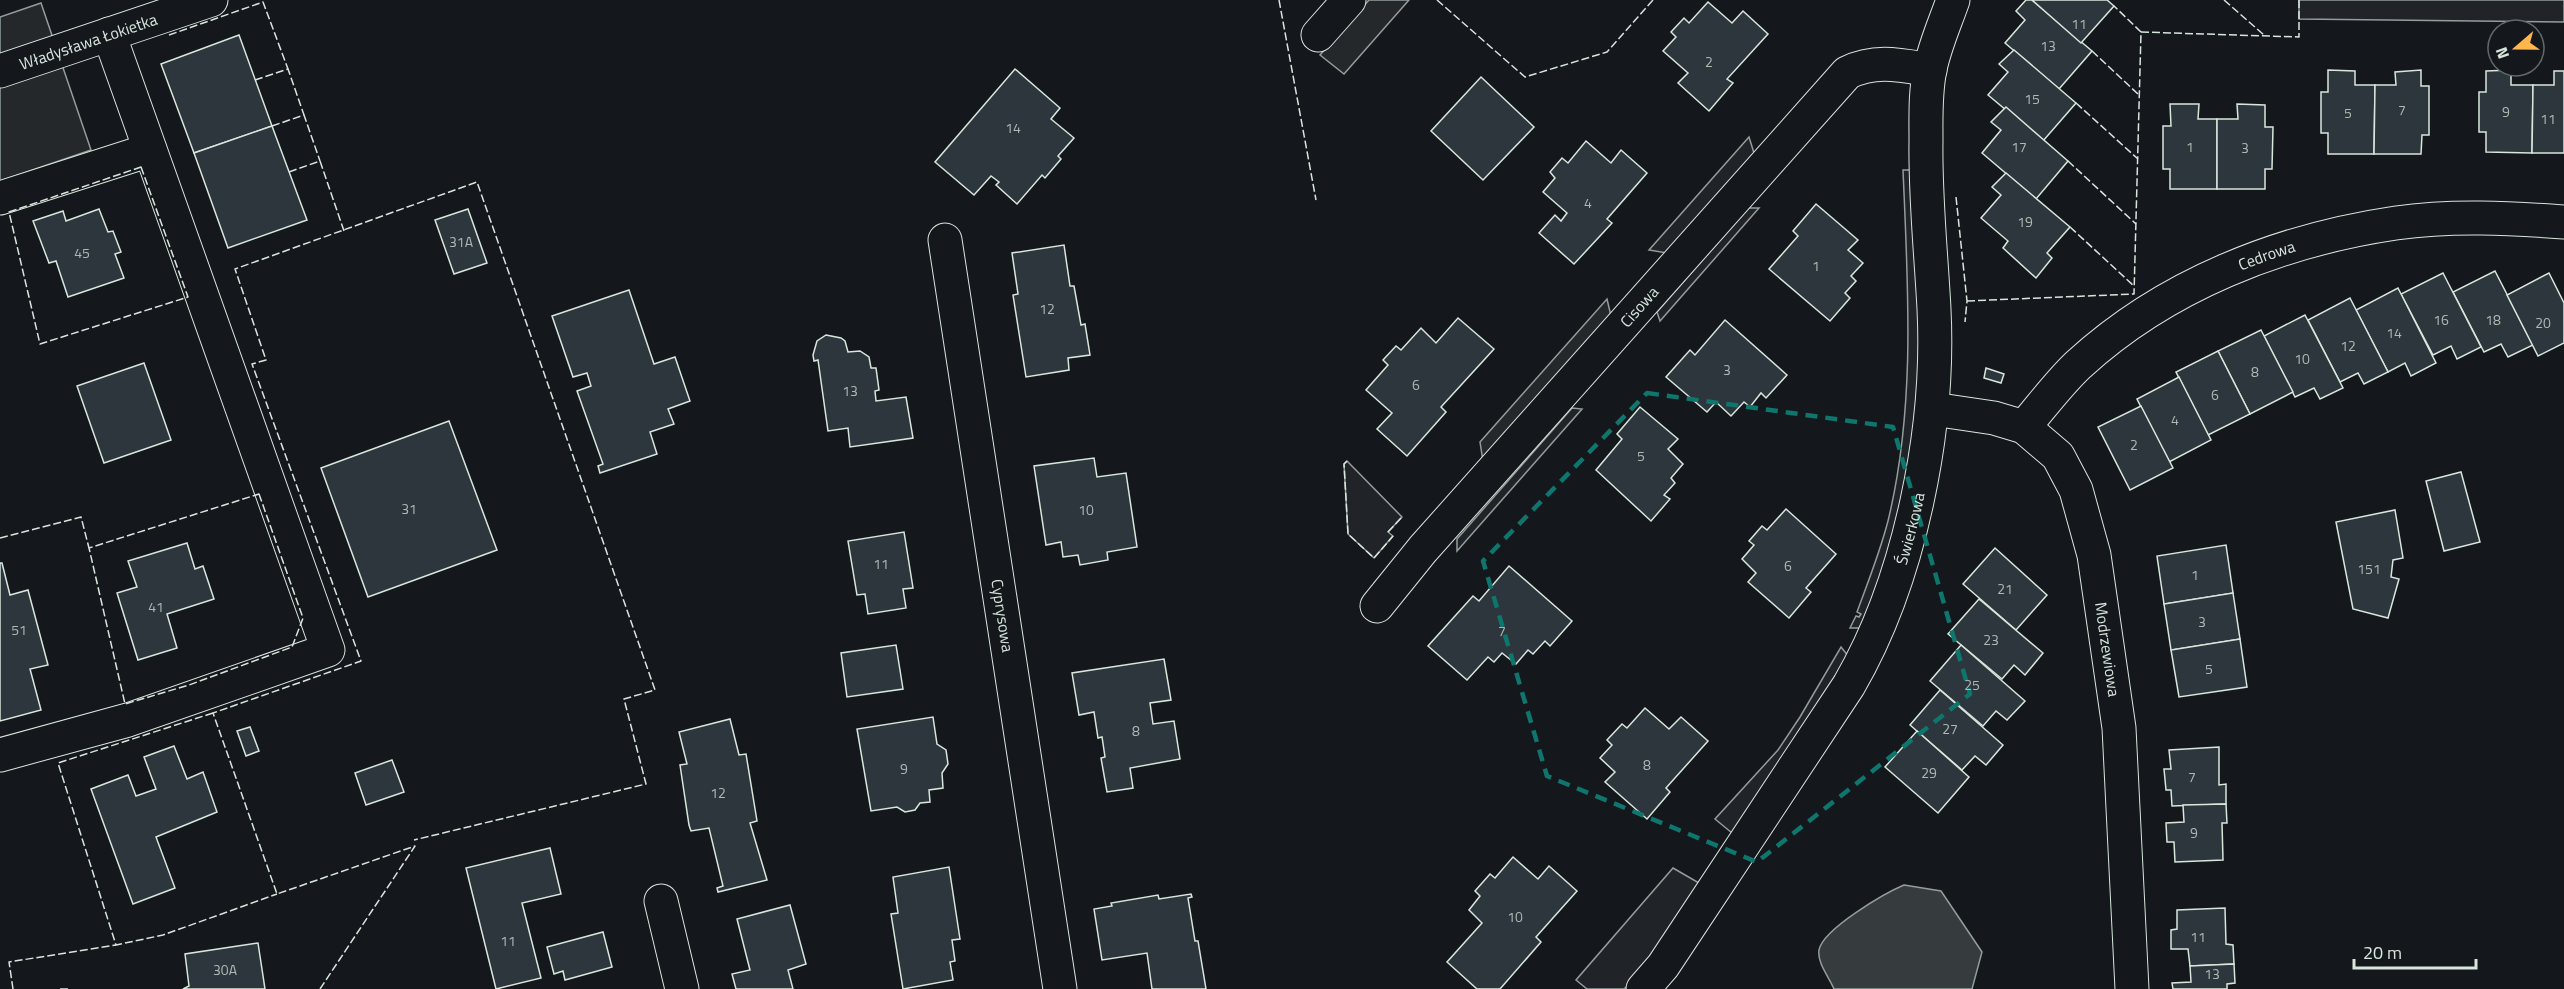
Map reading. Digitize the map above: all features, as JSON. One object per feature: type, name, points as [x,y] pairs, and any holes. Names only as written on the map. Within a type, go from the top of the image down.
[{"type":"street","name":"Władysława Łokietka","points":[[0,71],[211,0]]},
{"type":"street","points":[[1318,35],[1348,0]]},
{"type":"street","name":"Świerkowa","points":[[1643,989],[1663,966],[1825,722],[1869,651],[1906,546],[1933,409],[1934,311],[1926,213],[1926,94],[1929,70],[1953,0]]},
{"type":"street","points":[[0,755],[128,720],[328,650],[109,34]]},
{"type":"street","name":"Cisowa","points":[[1377,606],[1431,540],[1847,73],[1881,63],[1929,70]]},
{"type":"street","points":[[0,198],[150,150]]},
{"type":"street","name":"Cedrowa","points":[[2025,427],[2069,373],[2132,322],[2204,280],[2250,260],[2313,239],[2398,223],[2488,218],[2564,222]]},
{"type":"street","name":"Cyprysowa","points":[[945,240],[1060,989]]},
{"type":"street","name":"Modrzewiowa","points":[[1933,409],[1994,418],[2025,427],[2058,456],[2076,490],[2094,555],[2119,728],[2132,989]]},
{"type":"street","points":[[661,901],[682,989]]},
{"type":"highlighted area","points":[[1647,393],[1893,427],[1970,694],[1757,862],[1547,776],[1483,561]]},
{"type":"shaded area","points":[[1369,0],[1409,0],[1344,74],[1320,55]]},
{"type":"shaded area","points":[[2299,0],[2564,0],[2564,22],[2546,22],[2546,18],[2486,18],[2486,21],[2299,19]]},
{"type":"shaded area","points":[[41,3],[91,150],[0,181],[0,17]]},
{"type":"shaded area","points":[[1749,137],[1754,153],[1667,253],[1649,250]]},
{"type":"shaded area","points":[[1903,170],[1910,170],[1919,316],[1920,393],[1898,521],[1863,628],[1850,628],[1856,616],[1859,617],[1861,614],[1857,612],[1878,556],[1888,521],[1903,434],[1908,302]]},
{"type":"shaded area","points":[[1748,208],[1759,208],[1660,321],[1657,312]]},
{"type":"shaded area","points":[[1607,299],[1611,316],[1483,461],[1480,442]]},
{"type":"shaded area","points":[[1572,408],[1582,409],[1457,551],[1457,539]]},
{"type":"shaded area","points":[[1347,461],[1402,517],[1388,532],[1393,536],[1374,558],[1348,534],[1344,464]]},
{"type":"shaded area","points":[[1841,647],[1849,657],[1732,833],[1715,819],[1778,750]]},
{"type":"shaded area","points":[[1673,868],[1699,883],[1635,979],[1624,989],[1587,989],[1576,980]]},
{"type":"shaded area","points":[[1904,885],[1941,891],[1982,952],[1972,989],[1834,989],[1820,960],[1819,950],[1823,942],[1843,922]]},
{"type":"building","points":[[2026,0],[2032,0],[2092,51],[2059,89],[2005,43],[2025,20],[2016,11]]},
{"type":"building","points":[[2032,0],[2107,0],[2114,6],[2081,43]]},
{"type":"building","points":[[1708,2],[1732,23],[1743,11],[1768,34],[1727,79],[1733,83],[1709,111],[1678,83],[1688,73],[1663,51],[1676,37],[1671,32],[1684,18],[1689,23]]},
{"type":"building","points":[[239,35],[272,126],[194,153],[161,64]]},
{"type":"building","points":[[2014,50],[2076,103],[2043,141],[1988,95],[2008,72],[1999,64]]},
{"type":"building","points":[[1015,69],[1060,108],[1051,119],[1074,138],[1058,156],[1061,159],[1045,178],[1042,175],[1017,204],[996,185],[999,182],[991,176],[974,195],[935,162]]},
{"type":"building","points":[[2328,70],[2355,71],[2355,85],[2375,85],[2374,154],[2328,154],[2328,133],[2321,133],[2321,92],[2328,92]]},
{"type":"building","points":[[2421,70],[2421,86],[2429,86],[2429,135],[2422,135],[2421,154],[2374,154],[2375,85],[2396,85],[2395,72]]},
{"type":"building","points":[[2554,71],[2564,71],[2564,153],[2532,153],[2533,85],[2554,85]]},
{"type":"building","points":[[1481,77],[1534,127],[1483,180],[1431,131]]},
{"type":"building","points":[[2486,78],[2511,78],[2511,85],[2533,85],[2532,153],[2486,152],[2486,132],[2479,132],[2479,92],[2486,92]]},
{"type":"building","points":[[2170,104],[2199,104],[2198,119],[2217,119],[2217,189],[2170,189],[2170,169],[2163,169],[2163,126],[2171,126]]},
{"type":"building","points":[[2237,104],[2265,105],[2265,127],[2273,127],[2272,169],[2265,169],[2265,189],[2217,189],[2217,119],[2238,119]]},
{"type":"building","points":[[2006,107],[2068,161],[2036,199],[1982,153],[2001,130],[1991,122]]},
{"type":"building","points":[[272,126],[307,220],[228,248],[194,153]]},
{"type":"building","points":[[1586,141],[1611,163],[1621,150],[1647,173],[1607,219],[1612,223],[1574,264],[1539,233],[1555,215],[1561,221],[1567,213],[1543,192],[1555,178],[1550,172],[1562,158],[1568,163]]},
{"type":"building","points":[[2006,173],[2070,227],[2047,253],[2052,258],[2036,278],[2003,248],[2008,241],[1981,218],[2001,195],[1992,187]]},
{"type":"building","points":[[1816,204],[1858,240],[1848,250],[1863,263],[1851,276],[1856,281],[1845,293],[1850,298],[1830,321],[1769,269],[1798,236],[1793,231]]},
{"type":"building","points":[[99,209],[108,232],[113,231],[121,252],[115,254],[124,278],[68,297],[56,261],[49,263],[33,221],[63,211],[66,221]]},
{"type":"building","points":[[468,209],[487,263],[454,274],[435,220]]},
{"type":"building","points":[[1064,245],[1070,286],[1074,286],[1081,325],[1085,324],[1090,355],[1068,358],[1069,370],[1026,377],[1013,295],[1018,294],[1012,253]]},
{"type":"building","points":[[2495,271],[2533,345],[2508,357],[2501,344],[2484,352],[2453,292]]},
{"type":"building","points":[[2443,273],[2481,347],[2457,359],[2451,346],[2433,355],[2401,294]]},
{"type":"building","points":[[2549,273],[2564,303],[2564,343],[2538,356],[2507,295]]},
{"type":"building","points":[[2398,288],[2436,363],[2411,376],[2405,363],[2388,372],[2356,310]]},
{"type":"building","points":[[629,290],[654,364],[675,357],[690,401],[668,409],[674,424],[650,432],[657,454],[600,473],[598,466],[603,464],[577,391],[591,386],[587,373],[573,377],[552,316]]},
{"type":"building","points":[[2350,298],[2388,372],[2364,384],[2358,373],[2340,382],[2308,320]]},
{"type":"building","points":[[2305,315],[2343,388],[2320,399],[2314,388],[2295,397],[2264,336]]},
{"type":"building","points":[[1458,318],[1494,349],[1441,407],[1446,412],[1407,456],[1377,429],[1392,413],[1366,390],[1388,365],[1383,360],[1396,346],[1401,350],[1421,328],[1436,343]]},
{"type":"building","points":[[1725,320],[1787,375],[1766,398],[1761,393],[1750,407],[1744,402],[1731,416],[1716,402],[1707,412],[1666,377],[1690,350],[1695,355]]},
{"type":"building","points":[[2261,330],[2293,392],[2250,414],[2218,351]]},
{"type":"building","points":[[826,335],[845,341],[848,352],[860,351],[869,357],[871,368],[876,368],[879,390],[875,391],[876,401],[906,397],[913,438],[850,447],[848,428],[828,431],[818,360],[814,361],[813,355],[817,341]]},
{"type":"building","points":[[2218,351],[2250,414],[2208,435],[2176,372]]},
{"type":"building","points":[[144,363],[171,440],[104,463],[77,386]]},
{"type":"building","points":[[1986,368],[2004,374],[2001,383],[1984,378]]},
{"type":"building","points":[[2179,377],[2211,440],[2169,462],[2137,399]]},
{"type":"building","points":[[2141,406],[2173,468],[2130,490],[2098,427]]},
{"type":"building","points":[[1640,407],[1678,439],[1668,449],[1683,464],[1671,478],[1675,483],[1664,495],[1670,499],[1651,521],[1596,470],[1622,439],[1617,434]]},
{"type":"building","points":[[449,421],[497,550],[368,597],[321,468]]},
{"type":"building","points":[[1094,458],[1097,477],[1126,473],[1137,547],[1107,552],[1108,560],[1080,565],[1078,555],[1063,557],[1061,542],[1046,545],[1034,466]]},
{"type":"building","points":[[2461,472],[2480,542],[2444,551],[2426,481]]},
{"type":"building","points":[[1786,509],[1836,554],[1806,588],[1811,592],[1789,618],[1748,582],[1756,573],[1742,559],[1754,545],[1749,541],[1762,526],[1767,530]]},
{"type":"building","points":[[2395,510],[2403,558],[2393,560],[2391,577],[2399,579],[2388,618],[2353,609],[2336,522]]},
{"type":"building","points":[[904,532],[913,588],[903,589],[906,608],[868,614],[865,594],[857,595],[848,541]]},
{"type":"building","points":[[187,543],[195,569],[203,566],[214,599],[167,614],[177,648],[138,660],[117,593],[137,587],[128,561]]},
{"type":"building","points":[[2226,545],[2233,593],[2164,604],[2157,556]]},
{"type":"building","points":[[1995,548],[2047,595],[2016,630],[1963,584]]},
{"type":"building","points":[[0,563],[2,563],[10,595],[28,590],[48,665],[30,669],[41,710],[0,721]]},
{"type":"building","points":[[1509,566],[1572,621],[1550,646],[1545,641],[1533,654],[1528,650],[1516,664],[1502,653],[1494,662],[1488,657],[1467,680],[1428,646],[1473,596],[1479,601]]},
{"type":"building","points":[[2233,593],[2240,639],[2171,650],[2164,604]]},
{"type":"building","points":[[1979,599],[2043,653],[2025,675],[2014,665],[2002,679],[1948,634]]},
{"type":"building","points":[[2240,639],[2247,687],[2179,697],[2171,650]]},
{"type":"building","points":[[896,645],[903,689],[847,697],[841,653]]},
{"type":"building","points":[[1961,645],[2025,701],[2007,720],[1996,711],[1983,726],[1930,681]]},
{"type":"building","points":[[1164,659],[1171,700],[1150,703],[1153,724],[1174,721],[1180,759],[1130,768],[1133,788],[1107,792],[1101,758],[1105,757],[1102,737],[1098,738],[1094,712],[1079,715],[1072,673]]},
{"type":"building","points":[[1940,690],[2003,745],[1986,765],[1975,756],[1962,770],[1910,725]]},
{"type":"building","points":[[1645,708],[1669,729],[1681,717],[1708,741],[1666,788],[1670,792],[1647,819],[1605,782],[1615,772],[1600,758],[1612,745],[1607,740],[1622,724],[1627,728]]},
{"type":"building","points":[[933,717],[937,744],[946,750],[948,764],[942,773],[943,788],[929,790],[930,802],[920,803],[915,810],[905,812],[897,807],[871,811],[857,729]]},
{"type":"building","points":[[730,719],[739,755],[746,754],[757,821],[750,823],[767,880],[718,892],[717,888],[723,886],[709,828],[691,831],[689,825],[680,765],[687,764],[679,732]]},
{"type":"building","points":[[250,727],[259,751],[246,756],[237,731]]},
{"type":"building","points":[[1917,731],[1969,777],[1938,813],[1885,767]]},
{"type":"building","points":[[174,746],[187,779],[203,772],[217,812],[156,837],[175,888],[133,904],[91,789],[128,775],[136,796],[156,789],[144,757]]},
{"type":"building","points":[[2219,747],[2219,785],[2226,784],[2226,804],[2172,806],[2171,790],[2166,790],[2164,769],[2171,769],[2169,750]]},
{"type":"building","points":[[392,760],[404,792],[366,805],[355,773]]},
{"type":"building","points":[[2226,804],[2227,823],[2222,823],[2223,860],[2175,862],[2174,842],[2167,842],[2166,823],[2184,822],[2183,805]]},
{"type":"building","points":[[550,848],[561,894],[522,903],[541,978],[496,989],[466,868]]},
{"type":"building","points":[[1513,857],[1538,879],[1549,866],[1577,891],[1536,937],[1541,942],[1500,989],[1477,989],[1447,962],[1482,923],[1469,910],[1480,896],[1475,891],[1490,874],[1495,878]]},
{"type":"building","points":[[949,867],[960,939],[952,940],[955,961],[950,962],[953,980],[903,989],[891,914],[898,913],[893,877]]},
{"type":"building","points":[[1191,894],[1192,897],[1188,898],[1206,989],[1152,989],[1147,953],[1102,960],[1094,909],[1112,906],[1111,903],[1158,895],[1159,899]]},
{"type":"building","points":[[790,905],[806,964],[788,970],[793,989],[736,989],[732,974],[750,970],[737,919]]},
{"type":"building","points":[[2225,908],[2226,944],[2233,945],[2234,964],[2190,966],[2188,949],[2171,949],[2171,930],[2177,929],[2177,910]]},
{"type":"building","points":[[603,932],[612,967],[565,980],[563,971],[554,974],[547,947]]},
{"type":"building","points":[[258,943],[265,989],[183,989],[189,986],[185,954]]},
{"type":"building","points":[[2234,964],[2235,983],[2227,984],[2227,989],[2173,989],[2172,983],[2191,982],[2190,966]]},
{"type":"fence","points":[[1279,0],[1316,200]]},
{"type":"fence","points":[[1437,0],[1525,77],[1607,52],[1653,0]]},
{"type":"fence","points":[[2224,0],[2264,35]]},
{"type":"fence","points":[[2141,32],[2299,37],[2299,0]]},
{"type":"fence","points":[[169,35],[263,2],[288,69]]},
{"type":"fence","points":[[1967,301],[2134,294],[2141,32],[2114,6]]},
{"type":"fence","points":[[2092,51],[2139,95]]},
{"type":"fence","points":[[255,80],[288,69],[304,115]]},
{"type":"fence","points":[[2076,103],[2138,159]]},
{"type":"fence","points":[[272,126],[304,115],[320,161]]},
{"type":"fence","points":[[289,172],[320,161],[344,231]]},
{"type":"fence","points":[[2068,161],[2136,224]]},
{"type":"fence","points":[[141,167],[188,297],[40,344],[9,212],[141,167]]},
{"type":"fence","points":[[320,989],[415,846],[277,894],[213,713],[361,661],[252,364],[266,360],[235,269],[477,182],[655,690],[624,699],[646,784],[414,840]]},
{"type":"fence","points":[[1956,197],[1967,301],[1965,322]]},
{"type":"fence","points":[[2070,227],[2134,286]]},
{"type":"fence","points":[[1347,461],[1344,464],[1348,534],[1374,558],[1393,536]]},
{"type":"fence","points":[[259,494],[303,618],[292,647],[189,685],[125,704],[89,548],[259,494]]},
{"type":"fence","points":[[0,538],[81,517],[89,548]]},
{"type":"fence","points":[[1388,532],[1402,517]]},
{"type":"fence","points":[[213,713],[58,763],[116,945],[163,935],[277,894]]},
{"type":"fence","points":[[13,989],[9,962],[116,945]]},
{"type":"fence","points":[[60,989],[71,989]]}]
